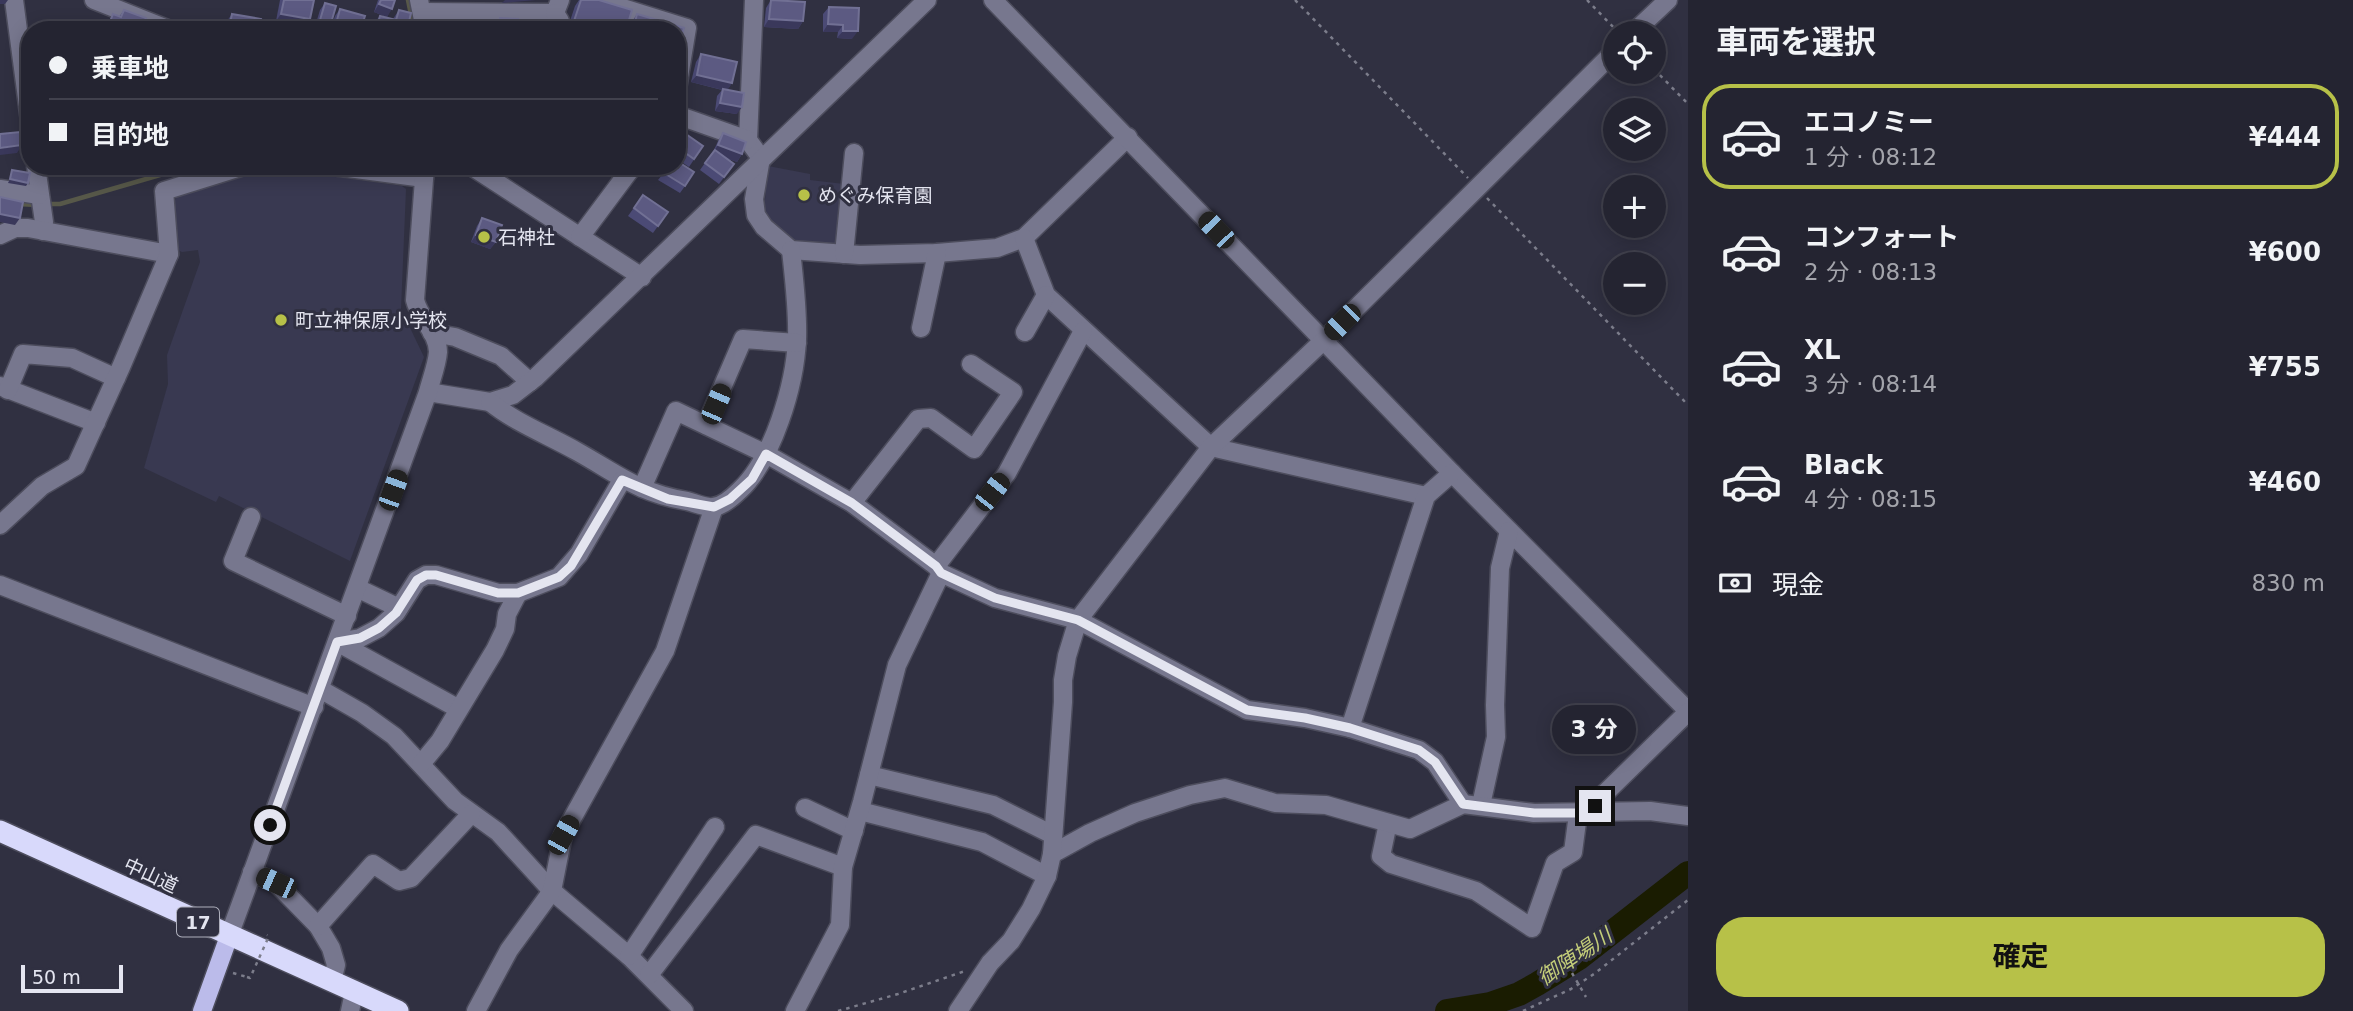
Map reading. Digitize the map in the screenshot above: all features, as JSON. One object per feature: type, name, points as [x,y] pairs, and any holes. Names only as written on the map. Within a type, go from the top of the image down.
[{"type":"highway","name":"中山道","points":[[0,831],[332,981],[352,1001],[398,1011]]},
{"type":"main road","points":[[202,1011],[229,936]]},
{"type":"street","points":[[14,0],[21,53]]},
{"type":"street","points":[[94,0],[147,21]]},
{"type":"street","points":[[597,0],[664,21]]},
{"type":"street","points":[[754,0],[744,67],[748,139],[761,158],[754,199],[756,215],[764,227],[791,250],[844,254],[937,253],[997,248],[1024,238],[1128,137]]},
{"type":"street","points":[[428,392],[490,402],[513,395],[530,382],[928,0]]},
{"type":"street","points":[[993,0],[1688,712],[1586,814],[1573,852],[1555,863],[1532,928],[1476,891],[1391,864],[1381,856],[1388,823]]},
{"type":"street","points":[[1646,21],[1668,0]]},
{"type":"street","points":[[422,14],[558,14]]},
{"type":"street","points":[[686,28],[690,55],[686,63]]},
{"type":"street","points":[[958,1011],[990,962],[1011,941],[1031,909],[1046,876],[1052,854],[1063,680],[1078,620],[1211,447],[1323,341],[1603,63]]},
{"type":"street","points":[[686,118],[748,139]]},
{"type":"street","points":[[844,254],[854,153]]},
{"type":"street","points":[[37,175],[43,231]]},
{"type":"street","points":[[2,520],[42,486],[76,466],[169,254],[164,191],[215,175]]},
{"type":"street","points":[[229,936],[428,392],[438,351],[432,333],[418,312],[415,300],[425,175]]},
{"type":"street","points":[[485,175],[642,277]]},
{"type":"street","points":[[580,237],[626,175]]},
{"type":"street","points":[[0,189],[39,195]]},
{"type":"street","points":[[0,235],[15,228],[43,231],[169,254]]},
{"type":"street","points":[[1024,238],[1046,295],[1211,447],[1426,496]]},
{"type":"street","points":[[490,402],[503,413],[580,453],[622,480],[668,499],[714,507],[730,499],[752,479],[783,414],[797,343],[791,250]]},
{"type":"street","points":[[921,328],[937,253]]},
{"type":"street","points":[[1025,332],[1046,295]]},
{"type":"street","points":[[795,1011],[840,925],[843,867],[897,665],[938,569],[1007,473],[1083,331]]},
{"type":"street","points":[[432,333],[455,337],[501,356],[530,382]]},
{"type":"street","points":[[706,425],[743,339],[797,343]]},
{"type":"street","points":[[96,423],[4,388],[23,354],[72,358],[116,378]]},
{"type":"street","points":[[852,503],[918,419],[931,418],[974,449],[1013,392],[971,364]]},
{"type":"street","points":[[642,488],[676,411],[766,454],[852,503],[938,569],[995,598],[1078,620],[1247,710],[1305,718],[1350,728],[1419,750],[1435,762],[1472,804]]},
{"type":"street","points":[[1350,728],[1426,496],[1452,473]]},
{"type":"street","points":[[337,642],[360,638],[379,628],[399,608],[417,580],[426,575],[447,578],[498,593],[518,593],[559,577],[571,566],[622,480]]},
{"type":"street","points":[[476,1011],[509,950],[552,891],[563,835],[665,652],[714,507]]},
{"type":"street","points":[[251,517],[233,561],[346,616]]},
{"type":"street","points":[[1472,804],[1496,737],[1494,705],[1500,569],[1509,531]]},
{"type":"street","points":[[0,584],[314,707]]},
{"type":"street","points":[[357,588],[399,608]]},
{"type":"street","points":[[421,764],[440,741],[495,650],[505,629],[507,614],[518,593]]},
{"type":"street","points":[[337,642],[459,709]]},
{"type":"street","points":[[320,689],[362,713],[394,736],[455,801],[498,832],[552,891],[629,956],[684,1011]]},
{"type":"street","points":[[869,775],[993,805],[1053,835]]},
{"type":"street","points":[[1052,854],[1135,813],[1190,795],[1225,788],[1275,803],[1325,805],[1410,829],[1472,804],[1534,813],[1650,811],[1688,816]]},
{"type":"street","points":[[805,808],[854,831]]},
{"type":"street","points":[[860,811],[982,842],[1046,876]]},
{"type":"street","points":[[318,926],[373,864],[399,881],[411,878],[471,814]]},
{"type":"street","points":[[629,956],[715,827]]},
{"type":"street","points":[[649,975],[755,835],[843,867]]},
{"type":"street","points":[[252,872],[288,892],[318,926],[331,948],[336,965],[332,981]]},
{"type":"path","points":[[1294,0],[1688,405]]},
{"type":"path","points":[[1587,0],[1607,21]]},
{"type":"path","points":[[1666,81],[1688,104]]},
{"type":"path","points":[[1522,1011],[1594,975],[1688,900]]},
{"type":"path","points":[[227,971],[250,978],[269,936],[267,935]]},
{"type":"path","points":[[838,1011],[898,994],[990,962]]},
{"type":"path","points":[[1572,973],[1586,997]]},
{"type":"shaded area","points":[[768,166],[810,174],[810,180],[844,184],[841,250],[800,246],[766,216],[764,211]]},
{"type":"shaded area","points":[[247,175],[324,175],[402,186],[406,189],[401,309],[424,357],[350,561],[219,496],[216,502],[144,468],[168,384],[167,355],[200,262],[198,250],[182,252],[176,249],[175,200],[179,193]]},
{"type":"building","points":[[284,0],[314,0],[310,19],[281,14]]},
{"type":"building","points":[[381,0],[395,0],[392,9],[379,4]]},
{"type":"building","points":[[581,0],[599,0],[632,10],[629,21],[574,21]]},
{"type":"building","points":[[771,0],[805,2],[803,21],[769,19]]},
{"type":"building","points":[[325,3],[336,6],[332,21],[320,21]]},
{"type":"building","points":[[829,7],[859,8],[858,31],[843,31],[843,25],[828,24]]},
{"type":"building","points":[[340,9],[365,16],[363,21],[337,20]]},
{"type":"building","points":[[124,10],[146,18],[145,21],[110,21],[113,14],[121,17]]},
{"type":"building","points":[[399,10],[411,13],[409,21],[379,21],[380,16],[396,20]]},
{"type":"building","points":[[232,14],[261,19],[261,21],[230,21]]},
{"type":"building","points":[[637,14],[660,21],[635,21]]},
{"type":"building","points":[[500,18],[518,19],[518,21],[500,21]]},
{"type":"building","points":[[701,54],[737,62],[732,83],[697,75]]},
{"type":"building","points":[[723,89],[744,93],[742,107],[720,103]]},
{"type":"building","points":[[20,132],[21,145],[0,148],[0,134]]},
{"type":"building","points":[[723,133],[746,142],[742,154],[718,145]]},
{"type":"building","points":[[686,134],[703,146],[694,159],[686,153]]},
{"type":"building","points":[[715,150],[734,164],[724,177],[705,163]]},
{"type":"building","points":[[686,167],[694,172],[685,186],[667,175],[686,175]]},
{"type":"building","points":[[12,170],[21,172],[21,175],[30,175],[28,183],[10,179]]},
{"type":"building","points":[[643,195],[668,212],[658,226],[634,208]]},
{"type":"building","points":[[0,197],[23,202],[20,218],[0,214]]},
{"type":"building","points":[[482,218],[502,225],[496,242],[476,235]]},
{"type":"waterway","points":[[408,0],[412,21]]},
{"type":"waterway","points":[[46,204],[60,204],[160,175]]},
{"type":"waterway","points":[[18,204],[37,205]]},
{"type":"waterway","name":"御陣場川","points":[[1447,1011],[1490,1004],[1519,994],[1537,984],[1579,958],[1688,873]]},
{"type":"place","name":"めぐみ保育園","points":[[804,195]]},
{"type":"place","name":"石神社","points":[[484,237]]},
{"type":"place","name":"町立神保原小学校","points":[[281,320]]},
{"type":"route","points":[[270,825],[337,642],[360,638],[379,628],[396,613],[417,580],[426,575],[436,575],[498,593],[518,593],[559,577],[571,566],[622,480],[668,499],[714,507],[730,499],[752,479],[766,454],[852,503],[936,566],[941,573],[995,598],[1078,620],[1247,710],[1305,718],[1350,728],[1419,750],[1435,762],[1463,804],[1480,804],[1534,813],[1578,814],[1594,813],[1595,806]]}]
